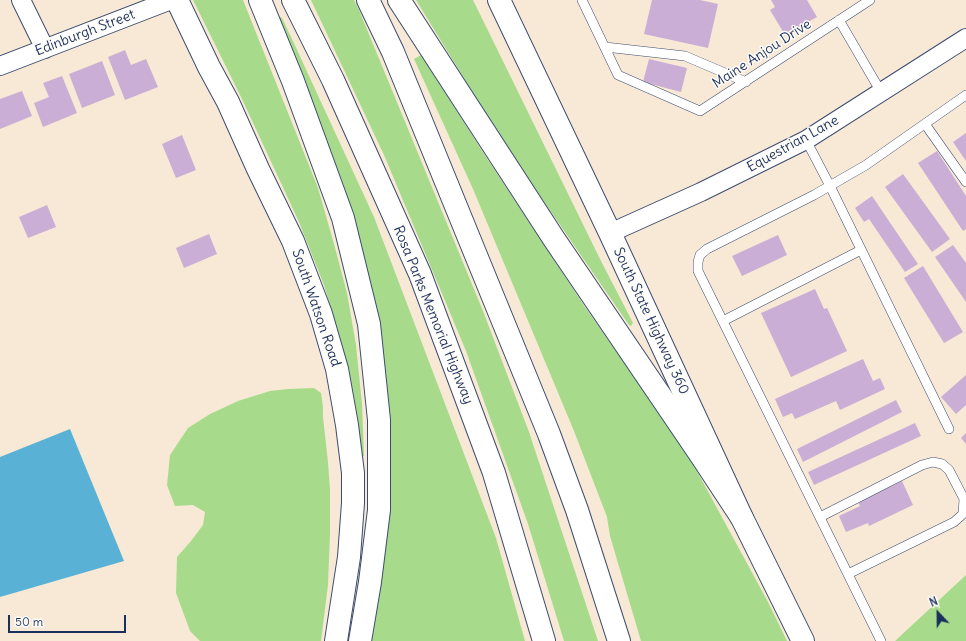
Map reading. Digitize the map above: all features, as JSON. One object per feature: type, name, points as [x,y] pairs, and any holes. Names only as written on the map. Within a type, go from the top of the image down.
[{"type":"main road","name":"South Watson Road","points":[[177,0],[209,67],[228,102],[258,169],[293,241],[321,314],[337,369],[347,425],[352,466],[353,503],[349,557],[336,641]]},
{"type":"main road","points":[[260,0],[293,81],[343,218],[369,324],[379,420],[378,510],[370,582],[360,641]]},
{"type":"main road","name":"Rosa Parks Memorial Highway","points":[[292,0],[333,80],[420,274],[494,473],[544,641]]},
{"type":"main road","points":[[368,0],[393,52],[549,434],[577,510],[619,641]]},
{"type":"main road","points":[[399,0],[559,246],[742,518]]},
{"type":"main road","name":"South State Highway 360","points":[[499,0],[610,233],[742,518],[803,641]]},
{"type":"street","points":[[21,0],[45,49]]},
{"type":"street","name":"Edinburgh Street","points":[[0,66],[171,0]]},
{"type":"street","name":"Equestrian Lane","points":[[610,233],[701,192],[806,140],[966,38]]},
{"type":"lane","points":[[582,0],[605,48],[685,56],[746,82]]},
{"type":"lane","name":"Maine Anjou Drive","points":[[605,48],[618,75],[700,111],[870,0]]},
{"type":"lane","points":[[839,20],[881,92]]},
{"type":"lane","points":[[881,641],[698,271],[698,262],[700,256],[707,249],[830,186],[866,165],[966,95]]},
{"type":"lane","points":[[925,124],[966,182]]},
{"type":"lane","points":[[806,140],[949,429]]},
{"type":"lane","points":[[723,321],[861,250]]},
{"type":"lane","points":[[820,517],[922,465],[933,462],[942,464],[949,470],[964,499],[963,514],[954,522],[848,574]]},
{"type":"green space","points":[[193,0],[243,0],[318,188],[347,293],[356,345],[362,404],[364,456],[361,457],[352,387],[341,342],[324,285],[299,222],[242,99]]},
{"type":"green space","points":[[311,0],[354,0],[359,10],[483,311],[529,432],[598,641],[564,641],[528,524],[466,351],[384,155]]},
{"type":"green space","points":[[416,0],[473,0],[633,323],[631,326],[529,180],[481,106]]},
{"type":"green space","points":[[279,16],[282,18],[292,39],[374,217],[496,538],[525,641],[365,641],[379,335],[277,20]]},
{"type":"green space","points":[[421,55],[583,304],[686,451],[768,602],[787,641],[641,641],[610,536],[607,517],[574,431],[473,189],[414,59]]},
{"type":"green space","points":[[314,388],[321,393],[330,490],[328,585],[321,641],[200,641],[190,631],[176,593],[177,557],[203,525],[205,512],[193,505],[175,506],[167,485],[170,455],[188,428],[210,414],[238,401],[270,391]]},
{"type":"green space","points":[[966,575],[966,641],[895,641]]},
{"type":"water","points":[[70,429],[124,561],[0,597],[0,457]]},
{"type":"building","points":[[652,0],[700,0],[718,4],[708,48],[644,34]]},
{"type":"building","points":[[771,0],[807,0],[817,17],[785,35],[770,10],[775,7]]},
{"type":"building","points":[[125,50],[131,65],[146,59],[158,87],[125,100],[108,57]]},
{"type":"building","points":[[649,59],[687,68],[681,92],[643,82]]},
{"type":"building","points":[[102,61],[115,95],[82,108],[69,74]]},
{"type":"building","points":[[62,76],[77,113],[43,127],[34,103],[49,97],[43,83]]},
{"type":"building","points":[[22,91],[32,116],[0,129],[0,99]]},
{"type":"building","points":[[966,133],[966,161],[953,142]]},
{"type":"building","points":[[182,135],[196,170],[176,178],[162,144]]},
{"type":"building","points":[[937,151],[966,196],[966,229],[963,231],[918,163]]},
{"type":"building","points":[[903,174],[950,239],[932,252],[885,187]]},
{"type":"building","points":[[872,196],[918,264],[905,272],[869,219],[864,222],[855,208]]},
{"type":"building","points":[[47,205],[56,227],[28,238],[19,217]]},
{"type":"building","points":[[209,234],[217,254],[184,268],[176,248]]},
{"type":"building","points":[[778,235],[787,255],[742,276],[732,256]]},
{"type":"building","points":[[953,245],[966,263],[966,302],[935,257]]},
{"type":"building","points":[[923,266],[963,332],[944,343],[904,278]]},
{"type":"building","points":[[815,289],[824,309],[827,308],[847,351],[791,377],[761,313]]},
{"type":"building","points":[[863,359],[873,381],[880,378],[885,389],[840,410],[836,401],[795,419],[792,413],[783,417],[775,399]]},
{"type":"building","points":[[966,375],[966,405],[956,414],[941,397]]},
{"type":"building","points":[[896,400],[902,412],[803,462],[797,449]]},
{"type":"building","points":[[915,423],[921,436],[814,485],[808,472]]},
{"type":"building","points":[[966,433],[966,444],[961,438]]},
{"type":"building","points":[[902,481],[913,505],[869,526],[868,523],[846,532],[839,516],[860,506],[858,502]]}]
